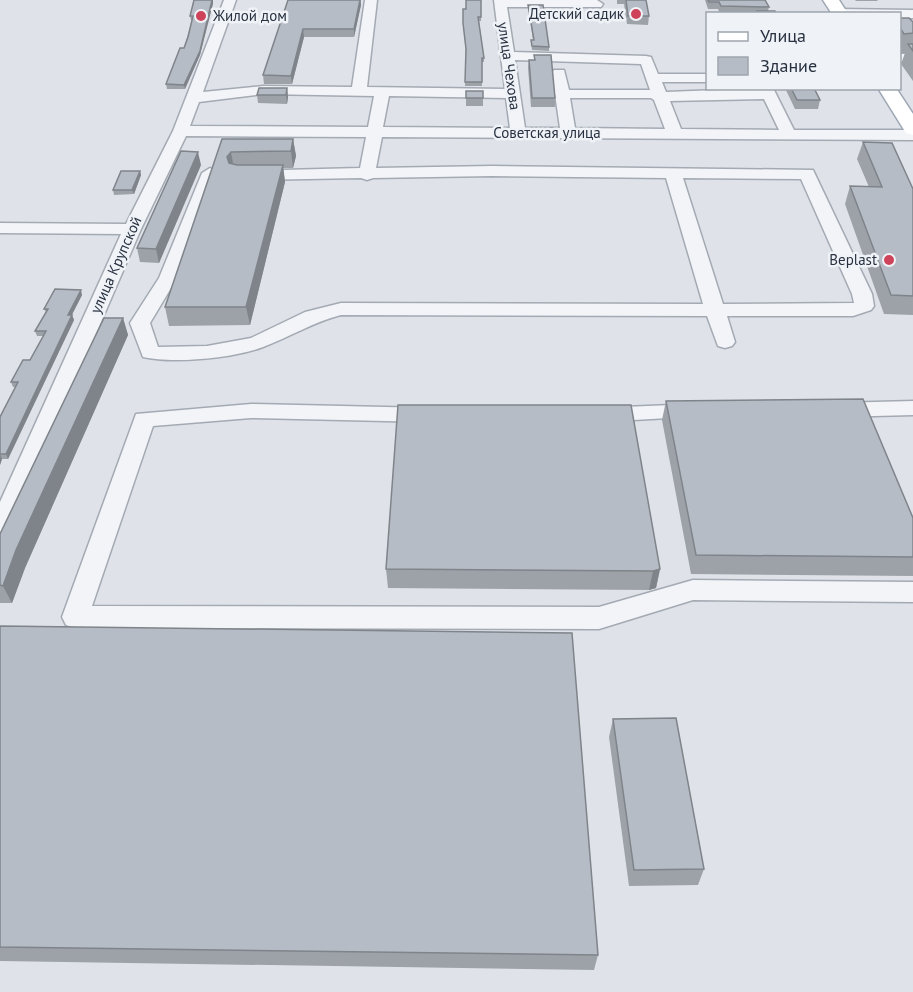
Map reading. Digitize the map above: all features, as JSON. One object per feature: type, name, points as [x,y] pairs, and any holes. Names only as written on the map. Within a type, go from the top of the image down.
[{"type":"main road","points":[[888,90],[913,129]]},
{"type":"street","name":"улица Крупской","points":[[0,529],[132,229],[181,131],[230,0]]},
{"type":"street","points":[[359,91],[371,0]]},
{"type":"street","points":[[500,2],[597,4]]},
{"type":"street","name":"улица Чехова","points":[[500,2],[518,133]]},
{"type":"street","points":[[507,56],[646,60],[675,134]]},
{"type":"street","points":[[559,73],[568,133]]},
{"type":"street","points":[[653,78],[706,78]]},
{"type":"street","points":[[193,98],[263,90],[513,94]]},
{"type":"street","points":[[562,94],[652,94],[661,97],[766,92],[789,134]]},
{"type":"street","points":[[367,175],[382,93]]},
{"type":"street","name":"Советская улица","points":[[181,131],[913,135]]},
{"type":"street","points":[[210,173],[168,278],[140,323],[150,352],[166,354],[207,352],[256,343],[312,316],[341,309],[853,310],[864,306],[862,294],[807,174],[492,171],[367,175],[240,175]]},
{"type":"street","points":[[673,173],[725,342]]},
{"type":"street","points":[[0,228],[132,229]]},
{"type":"street","points":[[817,410],[872,421],[913,408]]},
{"type":"street","points":[[453,415],[251,411],[144,419],[75,617],[599,618],[693,590],[913,592]]},
{"type":"street","points":[[572,415],[644,415],[653,411],[723,411]]},
{"type":"building","points":[[194,0],[212,0],[200,51],[184,85],[166,84],[180,48],[184,48],[188,37]]},
{"type":"building","points":[[288,0],[360,0],[354,29],[303,29],[291,76],[263,75]]},
{"type":"building","points":[[466,0],[481,0],[481,17],[478,17],[484,58],[482,58],[482,82],[465,82],[466,49],[463,9],[466,9]]},
{"type":"building","points":[[626,0],[646,0],[649,16],[628,16]]},
{"type":"building","points":[[708,0],[765,0],[769,7],[721,6],[719,2]]},
{"type":"building","points":[[528,5],[543,5],[549,47],[532,46],[531,40],[534,40]]},
{"type":"building","points":[[901,18],[909,18],[913,22],[913,33],[904,34],[901,30]]},
{"type":"building","points":[[534,55],[551,55],[555,98],[532,98],[529,60],[535,60]]},
{"type":"building","points":[[259,88],[287,88],[286,95],[257,95]]},
{"type":"building","points":[[792,90],[815,90],[820,100],[797,100]]},
{"type":"building","points":[[466,91],[483,91],[483,98],[466,98]]},
{"type":"building","points":[[222,139],[293,139],[291,151],[231,152],[227,157],[229,163],[237,165],[283,165],[246,307],[165,307]]},
{"type":"building","name":"Beplast","points":[[863,142],[892,143],[913,189],[913,296],[891,295],[850,186],[882,187]]},
{"type":"building","points":[[181,151],[198,152],[156,249],[137,248]]},
{"type":"building","points":[[121,171],[140,171],[132,190],[113,190]]},
{"type":"building","points":[[55,289],[81,290],[68,315],[72,315],[6,454],[0,454],[0,417],[18,382],[11,382],[23,360],[30,360],[46,331],[35,331],[48,309],[44,309]]},
{"type":"building","points":[[104,318],[123,318],[16,550],[3,586],[0,585],[0,534]]},
{"type":"building","points":[[863,399],[913,518],[913,557],[696,555],[666,401]]},
{"type":"building","points":[[398,405],[631,405],[660,569],[653,571],[386,569]]},
{"type":"building","points":[[0,626],[572,633],[598,955],[0,947]]},
{"type":"building","points":[[676,718],[704,869],[634,870],[613,719]]},
{"type":"place","name":"Детский садик","points":[[636,14]]},
{"type":"place","name":"Жилой дом","points":[[201,16]]},
{"type":"place","name":"Beplast","points":[[889,260]]}]
